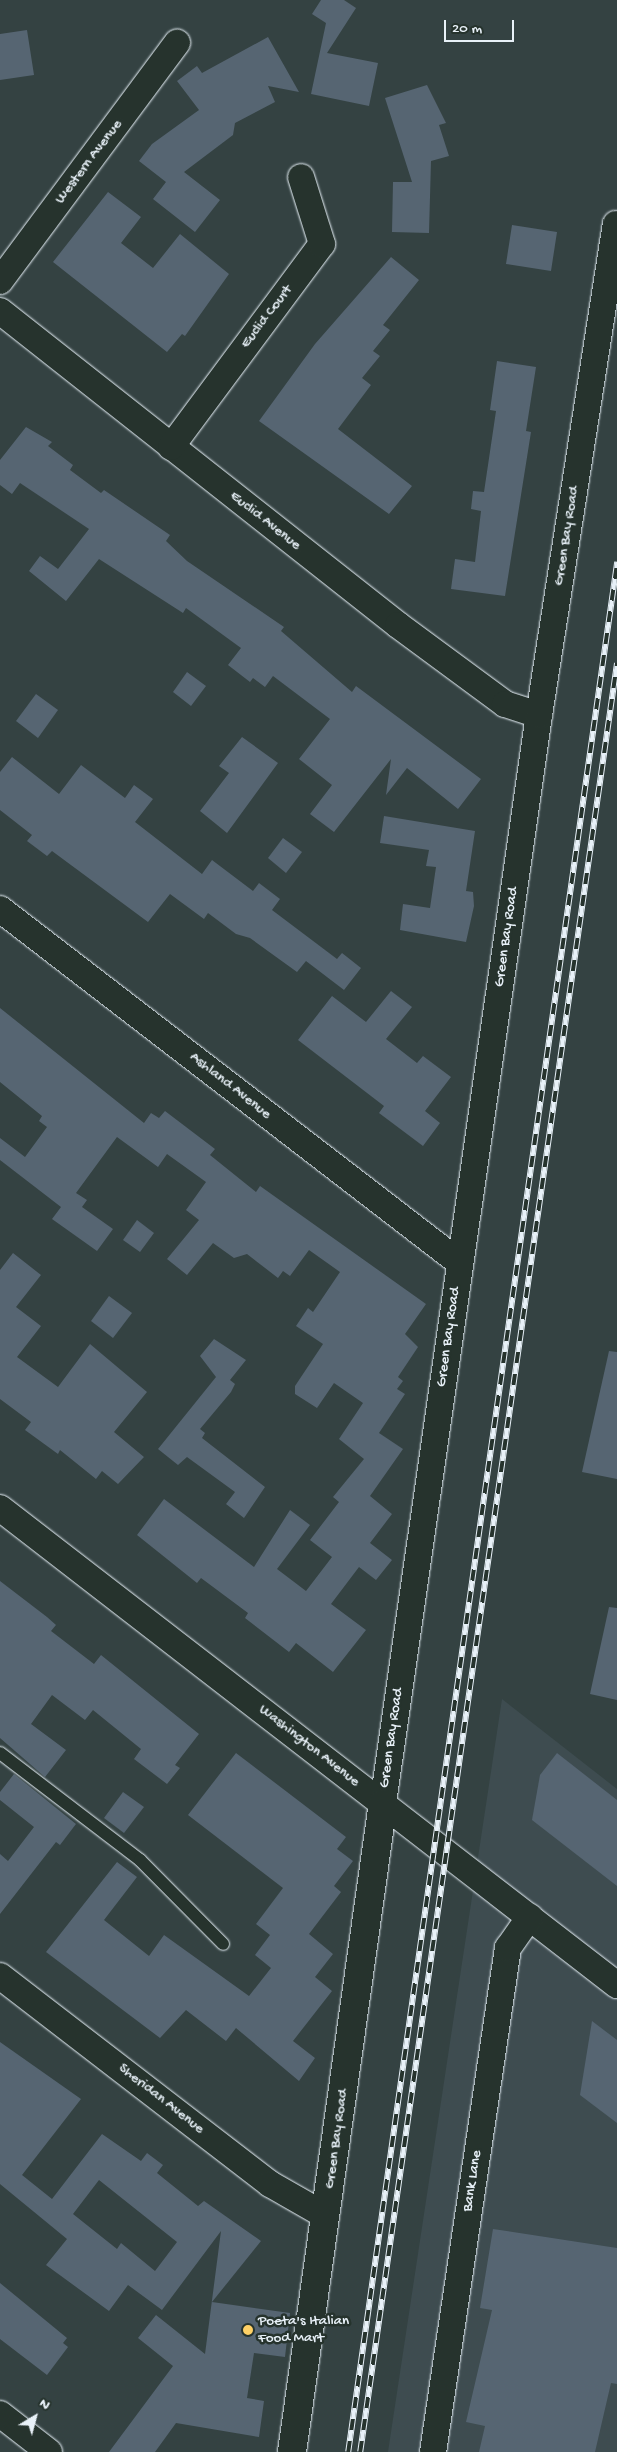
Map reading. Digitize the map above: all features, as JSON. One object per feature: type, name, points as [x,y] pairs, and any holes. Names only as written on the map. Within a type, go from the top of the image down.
[{"type":"street","name":"Western Avenue","points":[[0,281],[177,43]]},
{"type":"street","name":"Euclid Court","points":[[171,447],[322,244],[301,177]]},
{"type":"street","name":"Green Bay Road","points":[[292,2452],[539,715],[616,224]]},
{"type":"street","name":"Euclid Avenue","points":[[0,310],[171,447],[505,704],[539,715]]},
{"type":"street","name":"Ashland Avenue","points":[[0,909],[460,1263]]},
{"type":"street","name":"Washington Avenue","points":[[0,1508],[617,1985]]},
{"type":"street","name":"Bank Lane","points":[[433,2452],[508,1948],[530,1918]]},
{"type":"street","name":"Sheridan Avenue","points":[[0,1976],[270,2184],[326,2216]]},
{"type":"street","points":[[0,2414],[49,2452]]},
{"type":"lane","points":[[0,1753],[140,1860],[223,1944]]},
{"type":"shaded area","points":[[502,1699],[617,1789],[617,2452],[388,2452]]},
{"type":"building","points":[[321,0],[344,0],[356,8],[327,53],[378,63],[369,106],[311,94],[326,23],[312,14]]},
{"type":"building","points":[[27,30],[34,75],[0,80],[0,34]]},
{"type":"building","points":[[268,37],[299,92],[268,86],[275,102],[235,123],[233,135],[184,172],[220,200],[195,232],[153,199],[166,182],[139,161],[152,144],[199,110],[177,81],[197,66],[202,73]]},
{"type":"building","points":[[427,85],[446,123],[439,125],[449,156],[431,161],[429,233],[392,232],[393,182],[412,182],[385,98]]},
{"type":"building","points":[[108,192],[141,217],[121,243],[153,268],[180,234],[229,274],[185,336],[182,334],[167,352],[53,262]]},
{"type":"building","points":[[512,225],[557,232],[551,271],[506,264]]},
{"type":"building","points":[[391,257],[419,280],[383,325],[390,330],[373,351],[380,356],[362,378],[371,385],[338,429],[412,486],[389,514],[259,421],[315,344]]},
{"type":"building","points":[[497,361],[536,367],[526,431],[531,432],[505,596],[451,589],[455,559],[475,562],[481,511],[471,509],[473,491],[484,492],[496,411],[490,410]]},
{"type":"building","points":[[26,427],[52,442],[48,446],[73,465],[70,470],[101,493],[104,490],[170,535],[166,541],[187,561],[284,627],[281,631],[352,692],[356,686],[481,779],[458,809],[407,768],[386,795],[391,759],[334,832],[310,814],[332,785],[299,759],[330,719],[273,676],[265,687],[253,678],[250,682],[228,665],[241,648],[186,608],[183,613],[99,559],[66,601],[29,571],[40,556],[58,569],[89,529],[20,483],[12,494],[0,485],[0,460]]},
{"type":"building","points":[[187,672],[206,686],[191,706],[173,692]]},
{"type":"building","points":[[36,694],[58,710],[38,738],[16,721]]},
{"type":"building","points":[[242,737],[278,763],[227,833],[200,811],[229,773],[219,766]]},
{"type":"building","points":[[12,757],[59,794],[81,765],[125,798],[134,785],[153,799],[135,822],[202,874],[212,860],[253,891],[259,883],[280,899],[272,910],[337,959],[342,953],[361,968],[344,990],[306,961],[297,972],[250,938],[236,934],[208,913],[204,919],[170,894],[148,922],[52,851],[47,856],[27,841],[32,835],[0,810],[0,772]]},
{"type":"building","points":[[384,816],[475,831],[466,891],[473,892],[474,906],[466,942],[400,930],[403,904],[430,908],[436,867],[426,866],[429,850],[380,843]]},
{"type":"building","points":[[283,838],[302,852],[286,873],[268,858]]},
{"type":"building","points":[[391,991],[412,1007],[386,1039],[417,1063],[423,1056],[451,1077],[425,1111],[440,1123],[423,1146],[379,1113],[384,1106],[298,1040],[332,996],[366,1022]]},
{"type":"building","points":[[0,1008],[144,1123],[151,1113],[159,1118],[165,1111],[215,1149],[210,1155],[256,1192],[260,1186],[426,1304],[405,1334],[418,1347],[398,1377],[403,1381],[397,1389],[405,1394],[379,1433],[403,1449],[370,1496],[392,1514],[370,1543],[392,1560],[376,1580],[359,1567],[331,1604],[366,1630],[333,1672],[296,1643],[289,1652],[245,1618],[248,1613],[201,1578],[197,1583],[137,1535],[164,1499],[254,1567],[290,1510],[310,1525],[277,1569],[306,1591],[332,1557],[310,1540],[339,1502],[333,1497],[364,1459],[339,1439],[363,1403],[334,1383],[317,1408],[295,1394],[295,1386],[323,1344],[296,1326],[308,1308],[313,1312],[340,1272],[309,1250],[290,1276],[283,1271],[278,1278],[247,1254],[234,1258],[213,1243],[187,1275],[167,1259],[199,1220],[186,1210],[206,1182],[167,1154],[158,1167],[117,1137],[76,1193],[87,1200],[82,1207],[113,1229],[97,1251],[52,1219],[61,1207],[0,1160],[0,1138],[25,1157],[47,1127],[39,1121],[42,1116],[0,1082]]},
{"type":"building","points":[[137,1220],[154,1233],[140,1252],[123,1240]]},
{"type":"building","points":[[13,1253],[41,1275],[16,1307],[41,1326],[17,1357],[58,1387],[90,1344],[147,1392],[114,1432],[144,1457],[118,1484],[102,1471],[96,1479],[60,1450],[58,1454],[25,1430],[31,1422],[0,1399],[0,1270]]},
{"type":"building","points":[[109,1296],[132,1313],[113,1338],[91,1321]]},
{"type":"building","points":[[214,1339],[246,1360],[230,1380],[235,1384],[231,1392],[200,1429],[205,1433],[202,1438],[265,1487],[244,1518],[226,1504],[235,1492],[187,1457],[178,1465],[158,1449],[216,1377],[200,1356]]},
{"type":"building","points":[[609,1351],[617,1352],[617,1479],[582,1472]]},
{"type":"building","points":[[0,1581],[56,1625],[51,1631],[94,1664],[101,1655],[199,1734],[175,1765],[180,1768],[167,1784],[134,1759],[141,1749],[93,1710],[85,1720],[52,1695],[31,1724],[66,1750],[45,1777],[0,1738]]},
{"type":"building","points":[[609,1607],[617,1608],[617,1700],[590,1694]]},
{"type":"building","points":[[236,1753],[346,1837],[337,1849],[353,1861],[334,1886],[341,1892],[309,1934],[333,1954],[315,1977],[332,1991],[293,2041],[315,2058],[299,2081],[236,2028],[226,2041],[186,2010],[160,2038],[46,1952],[117,1862],[137,1877],[104,1920],[149,1956],[164,1935],[249,1996],[271,1968],[255,1955],[270,1935],[256,1924],[283,1888],[188,1815]]},
{"type":"building","points":[[557,1753],[617,1800],[617,1886],[532,1820],[540,1775]]},
{"type":"building","points":[[14,1774],[76,1824],[60,1845],[56,1842],[0,1914],[0,1854],[8,1861],[34,1827],[0,1800],[0,1792]]},
{"type":"building","points":[[123,1792],[144,1807],[124,1833],[104,1818]]},
{"type":"building","points":[[592,2021],[617,2040],[617,2123],[580,2095]]},
{"type":"building","points":[[0,2042],[81,2099],[22,2175],[52,2199],[102,2134],[141,2161],[147,2153],[163,2165],[157,2173],[198,2206],[204,2201],[261,2241],[212,2302],[290,2313],[285,2357],[254,2353],[247,2398],[264,2401],[259,2437],[176,2423],[155,2452],[109,2452],[173,2366],[138,2338],[156,2315],[205,2354],[221,2231],[162,2310],[128,2285],[109,2311],[46,2265],[67,2239],[0,2184]],"holes":[[[99,2180],[177,2242],[155,2271],[121,2243],[117,2249],[73,2214]]]},
{"type":"building","points":[[493,2229],[617,2248],[617,2384],[611,2383],[595,2452],[479,2452],[485,2426],[466,2422],[492,2310],[480,2308]]},
{"type":"building","points":[[0,2283],[67,2338],[63,2343],[68,2347],[47,2375],[0,2339]]},
{"type":"railway","points":[[348,2452],[617,562]]},
{"type":"railway","points":[[360,2452],[617,663]]},
{"type":"place","name":"Poeta's Italian Food Mart","points":[[248,2330]]}]
